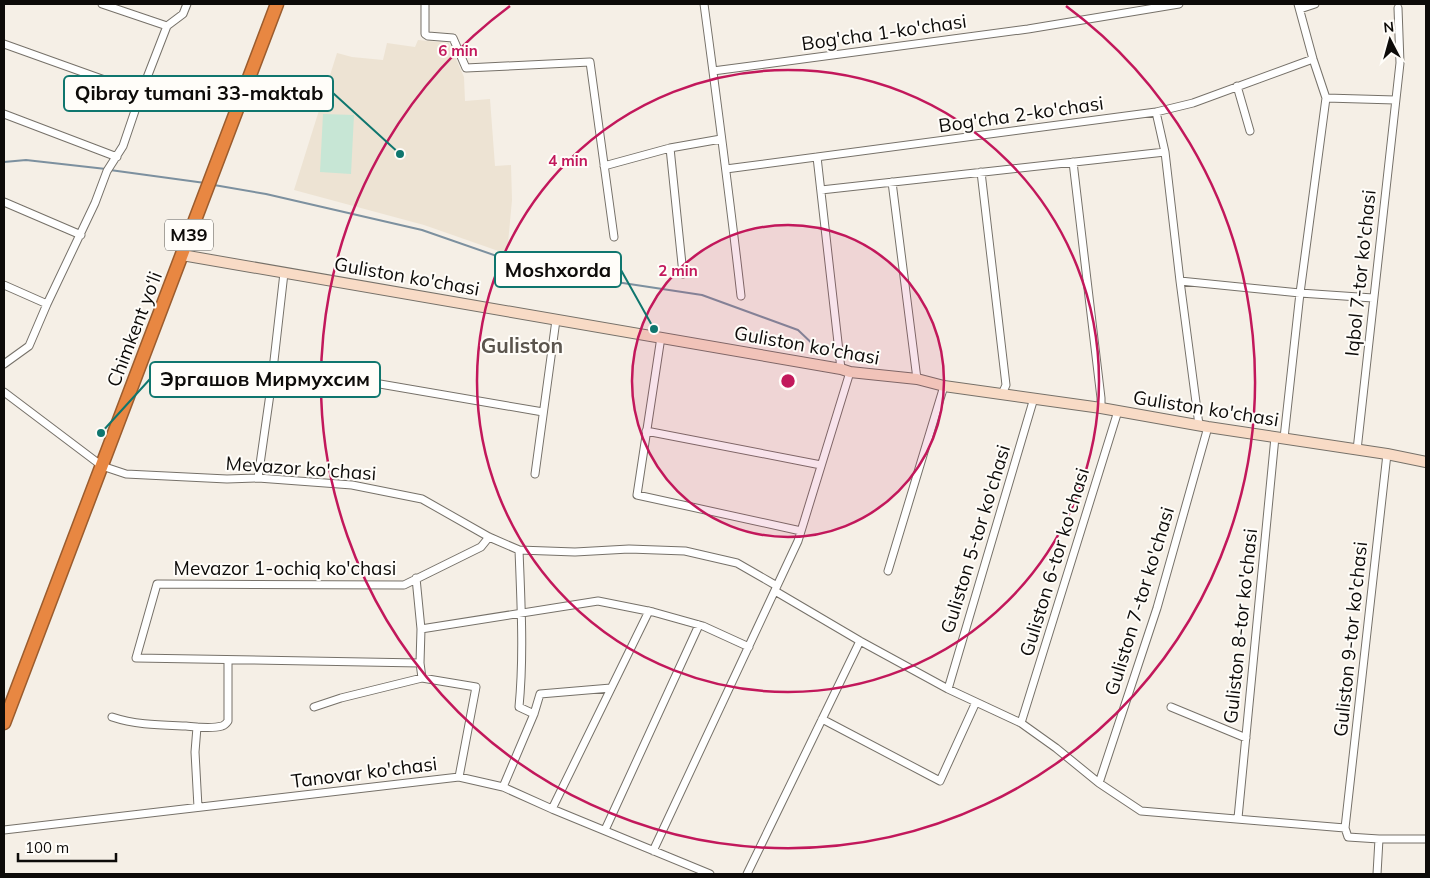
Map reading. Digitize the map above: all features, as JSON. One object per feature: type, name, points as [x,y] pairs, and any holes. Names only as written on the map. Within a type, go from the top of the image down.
[{"type":"highway","name":"Chimkent yo‘li","points":[[4,723],[277,4]]},
{"type":"main road","name":"Guliston ko'chasi","points":[[182,255],[845,370],[1101,408],[1426,462]]},
{"type":"street","points":[[102,4],[167,26]]},
{"type":"street","points":[[4,364],[29,346],[47,304],[81,235],[106,171],[117,157],[128,132],[167,26],[183,14],[187,4]]},
{"type":"street","points":[[425,4],[424,34],[453,38],[466,68],[590,62],[614,237]]},
{"type":"street","points":[[704,4],[741,296]]},
{"type":"street","name":"Bog'cha 1-ko'chasi","points":[[712,71],[1028,29],[1179,4]]},
{"type":"street","points":[[1315,4],[1299,6],[1312,59],[1326,98],[1395,100]]},
{"type":"street","name":"Iqbol 7-tor ko'chasi","points":[[1357,450],[1400,63],[1398,8]]},
{"type":"street","points":[[4,44],[141,93]]},
{"type":"street","name":"Bog'cha 2-ko'chasi","points":[[726,169],[1156,112],[1193,103],[1312,59]]},
{"type":"street","points":[[1237,86],[1250,131]]},
{"type":"street","name":"Guliston 8-tor ko'chasi","points":[[1238,818],[1280,437],[1326,98]]},
{"type":"street","points":[[1156,112],[1165,152],[1180,282],[1204,426]]},
{"type":"street","points":[[4,114],[117,157]]},
{"type":"street","points":[[604,166],[670,148],[721,139]]},
{"type":"street","points":[[670,148],[683,274]]},
{"type":"street","points":[[821,190],[1165,152]]},
{"type":"street","points":[[653,851],[801,531],[821,465],[845,370],[817,157]]},
{"type":"street","points":[[1073,162],[1101,408]]},
{"type":"street","points":[[981,172],[1006,385],[1002,394]]},
{"type":"street","points":[[892,182],[917,380]]},
{"type":"street","points":[[4,202],[81,235]]},
{"type":"street","points":[[258,478],[284,273]]},
{"type":"street","points":[[1180,282],[1373,298]]},
{"type":"street","points":[[4,286],[47,304]]},
{"type":"street","points":[[536,474],[556,320]]},
{"type":"street","points":[[661,337],[637,495],[801,531]]},
{"type":"street","points":[[271,387],[312,391],[316,372],[543,412]]},
{"type":"street","points":[[888,571],[944,386]]},
{"type":"street","name":"Mevazor ko'chasi","points":[[4,392],[102,466],[126,474],[227,479],[258,478],[352,484],[422,499],[489,537],[519,550],[575,552],[629,549],[686,551],[737,562],[860,641],[948,689],[1022,723],[1098,783],[1141,811],[1345,828]]},
{"type":"street","name":"Guliston 5-tor ko'chasi","points":[[948,689],[1034,398]]},
{"type":"street","name":"Guliston 6-tor ko'chasi","points":[[1022,723],[1118,411]]},
{"type":"street","name":"Guliston 7-tor ko'chasi","points":[[1098,783],[1157,608],[1204,426]]},
{"type":"street","points":[[646,431],[821,465]]},
{"type":"street","name":"Guliston 9-tor ko'chasi","points":[[1345,828],[1386,454]]},
{"type":"street","name":"Mevazor 1-ochiq ko'chasi","points":[[228,660],[136,658],[157,584],[404,585],[481,546],[489,537]]},
{"type":"street","points":[[519,550],[522,675],[519,707],[534,714]]},
{"type":"street","points":[[416,578],[421,629],[420,663],[422,678]]},
{"type":"street","points":[[421,629],[598,601],[649,611],[699,625],[749,646]]},
{"type":"street","points":[[552,809],[649,611]]},
{"type":"street","points":[[605,830],[699,625]]},
{"type":"street","points":[[747,874],[860,641]]},
{"type":"street","points":[[112,717],[125,721],[151,724],[222,726],[228,721],[228,660],[420,663]]},
{"type":"street","points":[[314,707],[341,698],[422,678],[476,687],[459,777]]},
{"type":"street","points":[[503,787],[534,714],[540,694],[611,688]]},
{"type":"street","points":[[822,719],[940,781],[976,702]]},
{"type":"street","points":[[1171,707],[1246,738]]},
{"type":"street","points":[[197,726],[195,752],[198,807]]},
{"type":"street","name":"Tanovar ko'chasi","points":[[4,830],[459,777],[503,787],[710,874]]},
{"type":"street","points":[[1345,828],[1348,837],[1426,839]]},
{"type":"street","points":[[1377,874],[1379,839]]},
{"type":"shaded area","points":[[418,40],[449,43],[464,77],[465,101],[490,99],[495,166],[511,165],[512,200],[507,254],[424,225],[294,190],[337,53],[352,57],[383,60],[387,43],[415,47]]},
{"type":"green space","points":[[323,114],[354,115],[351,174],[320,172]]},
{"type":"waterway","points":[[4,162],[26,160],[106,169]]},
{"type":"waterway","points":[[110,170],[205,183]]},
{"type":"waterway","points":[[214,185],[266,194],[422,230],[537,270],[702,295],[798,330],[819,350]]},
{"type":"place","name":"Qibray tumani 33-maktab","points":[[400,154]]},
{"type":"place","name":"Moshxorda","points":[[654,329]]},
{"type":"place","name":"Эргашов Мирмухсим","points":[[101,433]]},
{"type":"district","name":"Guliston","points":[[522,346]]}]
